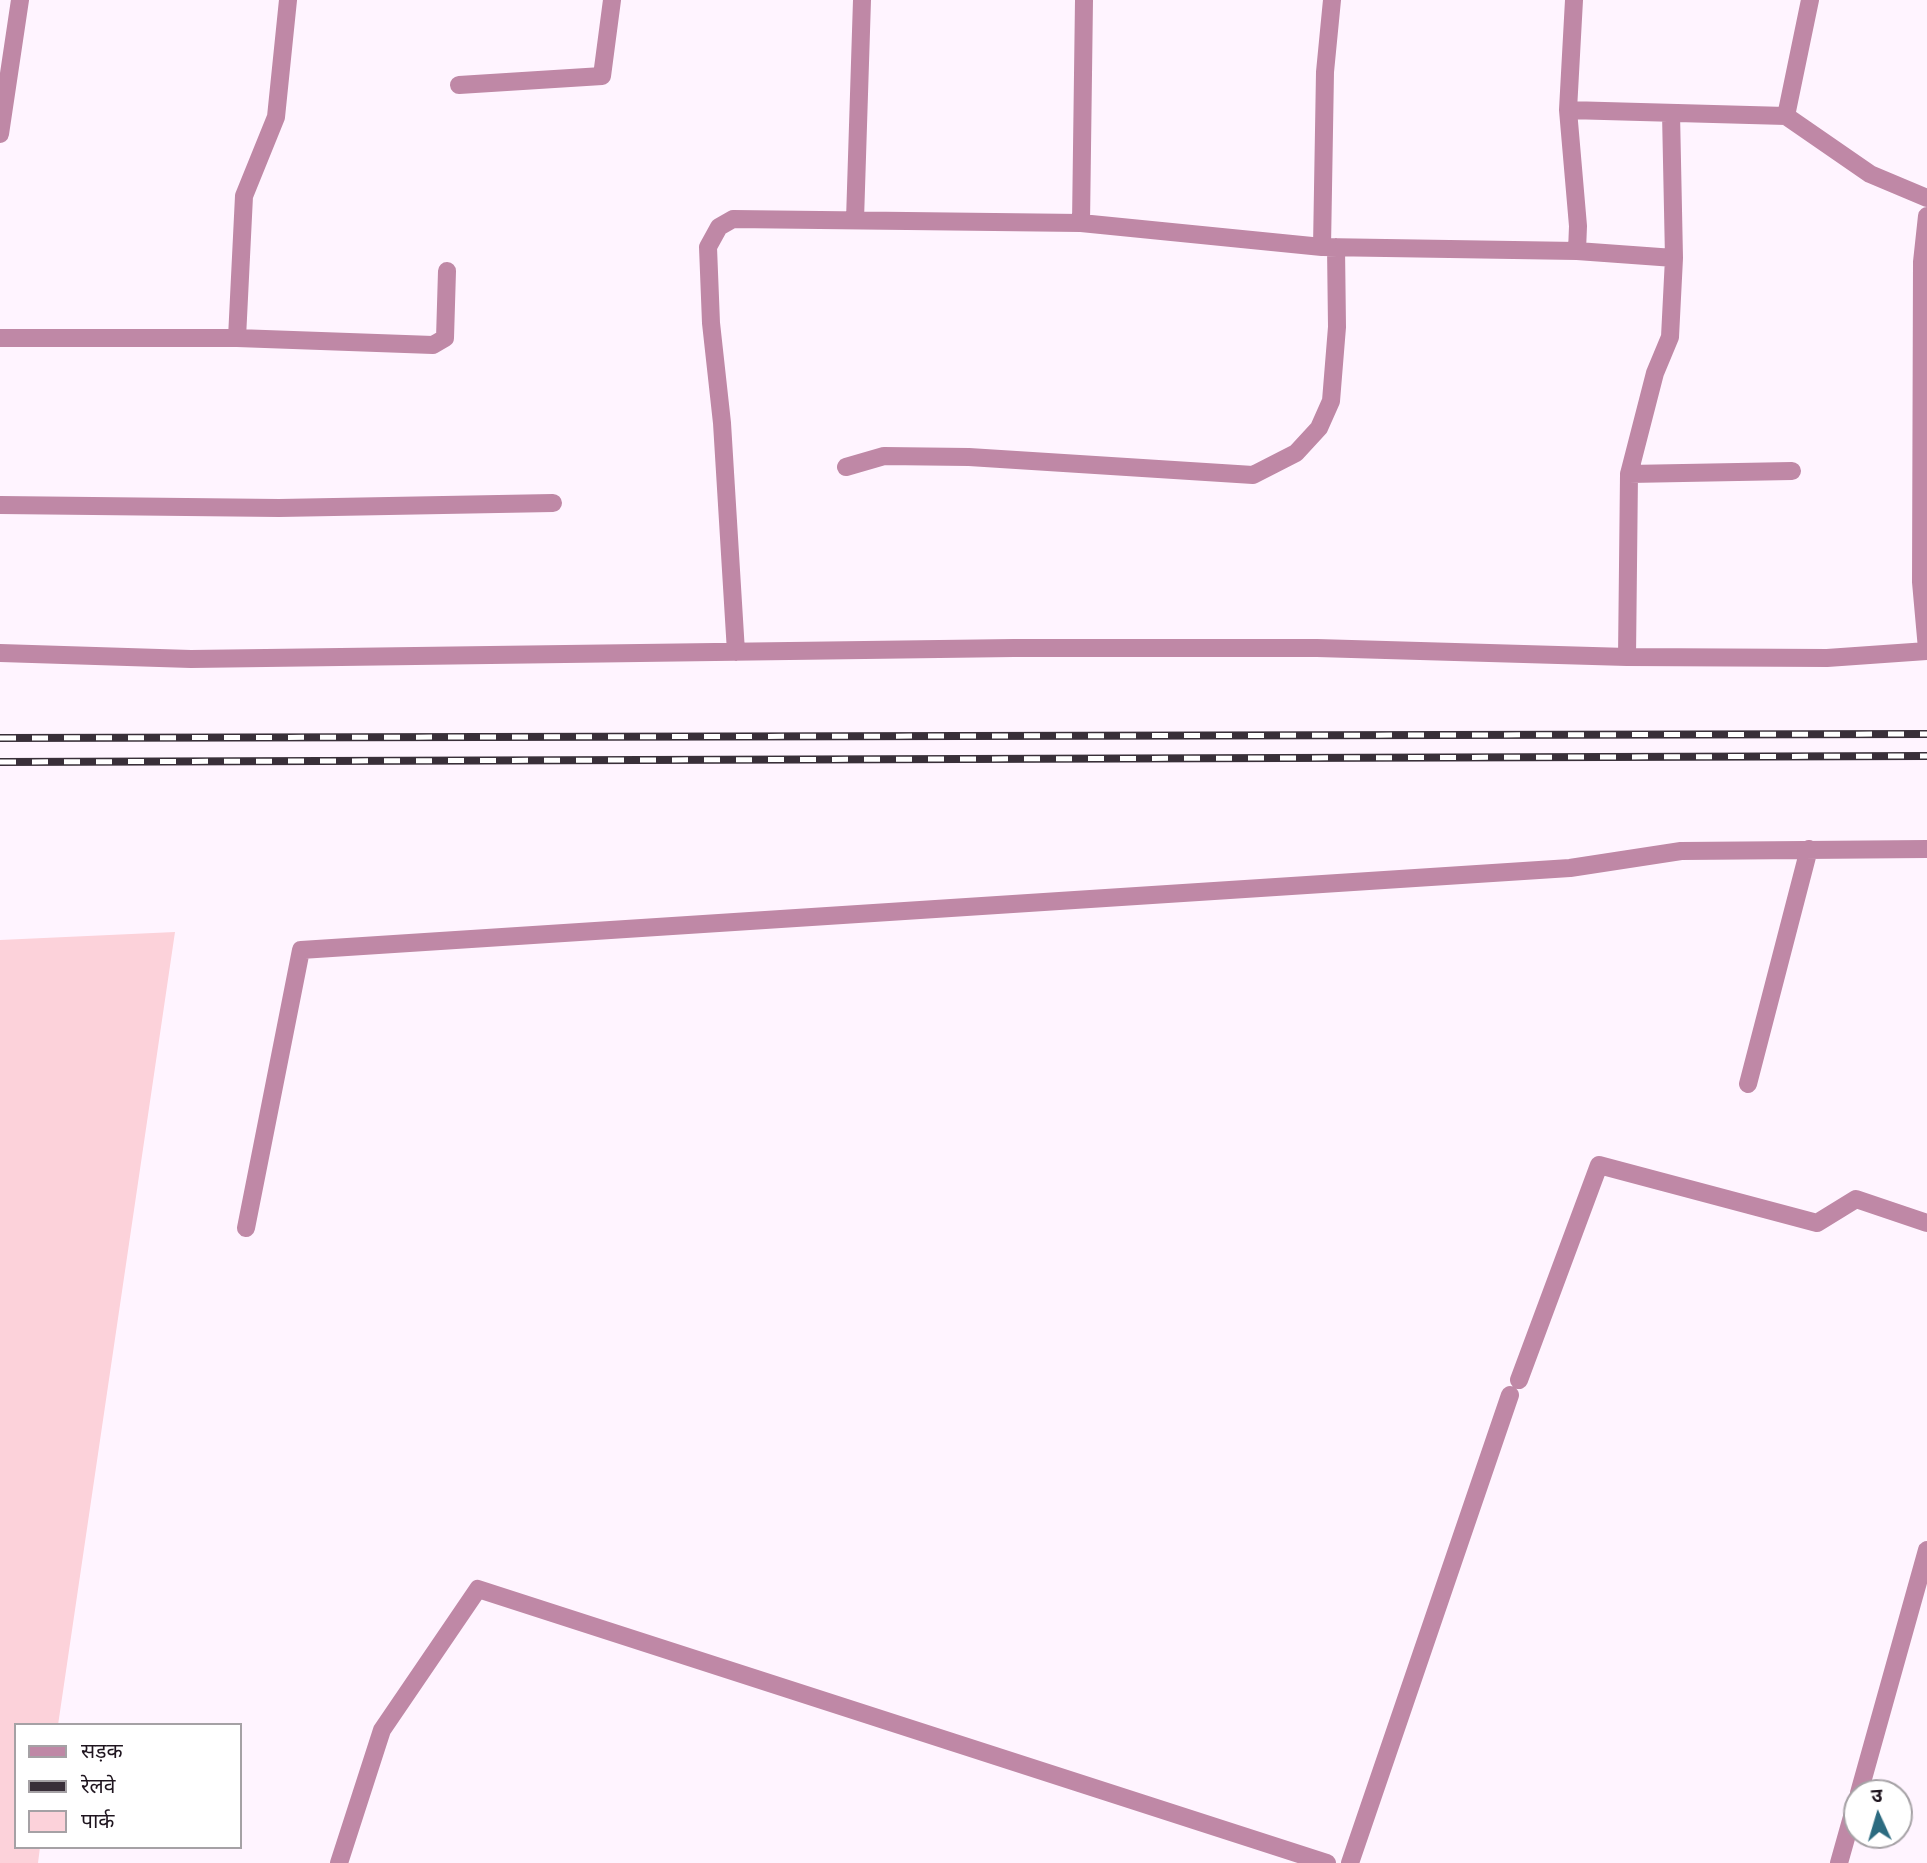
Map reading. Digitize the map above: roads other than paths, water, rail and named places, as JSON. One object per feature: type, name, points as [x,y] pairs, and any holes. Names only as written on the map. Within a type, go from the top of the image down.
[{"type":"street","points":[[0,134],[20,0]]},
{"type":"street","points":[[237,338],[244,196],[276,117],[288,0]]},
{"type":"street","points":[[459,85],[602,76],[612,0]]},
{"type":"street","points":[[855,220],[862,0]]},
{"type":"street","points":[[1082,223],[1084,0]]},
{"type":"street","points":[[846,467],[884,456],[969,457],[1253,475],[1296,453],[1319,428],[1331,401],[1336,327],[1329,247],[1325,72],[1332,0]]},
{"type":"street","points":[[1574,0],[1568,110],[1578,226],[1577,251]]},
{"type":"street","points":[[1786,116],[1810,0]]},
{"type":"street","points":[[1568,110],[1786,116],[1870,174],[1927,198]]},
{"type":"street","points":[[1627,657],[1629,474],[1655,373],[1670,337],[1674,258],[1671,113]]},
{"type":"street","points":[[0,653],[191,659],[736,652],[1317,649],[1627,657],[1827,658],[1927,650],[1921,582],[1922,262],[1927,216]]},
{"type":"street","points":[[736,652],[722,423],[711,323],[708,247],[719,227],[733,219],[1082,223],[1329,247],[1577,251],[1674,258]]},
{"type":"street","points":[[0,338],[237,338],[438,344],[445,338],[447,271]]},
{"type":"street","points":[[1629,474],[1792,471]]},
{"type":"street","points":[[0,505],[279,508],[553,503]]},
{"type":"street","points":[[1748,1084],[1809,849]]},
{"type":"street","points":[[246,1228],[301,950],[1570,868],[1681,851],[1927,849]]},
{"type":"street","points":[[1350,1863],[1514,1388],[1599,1165],[1817,1223],[1856,1199],[1927,1223]]},
{"type":"street","points":[[1863,1779],[1927,1550]]},
{"type":"street","points":[[339,1863],[382,1730],[478,1589],[1326,1863]]},
{"type":"railway","points":[[0,738],[1927,734]]},
{"type":"railway","points":[[0,762],[1927,756]]}]
